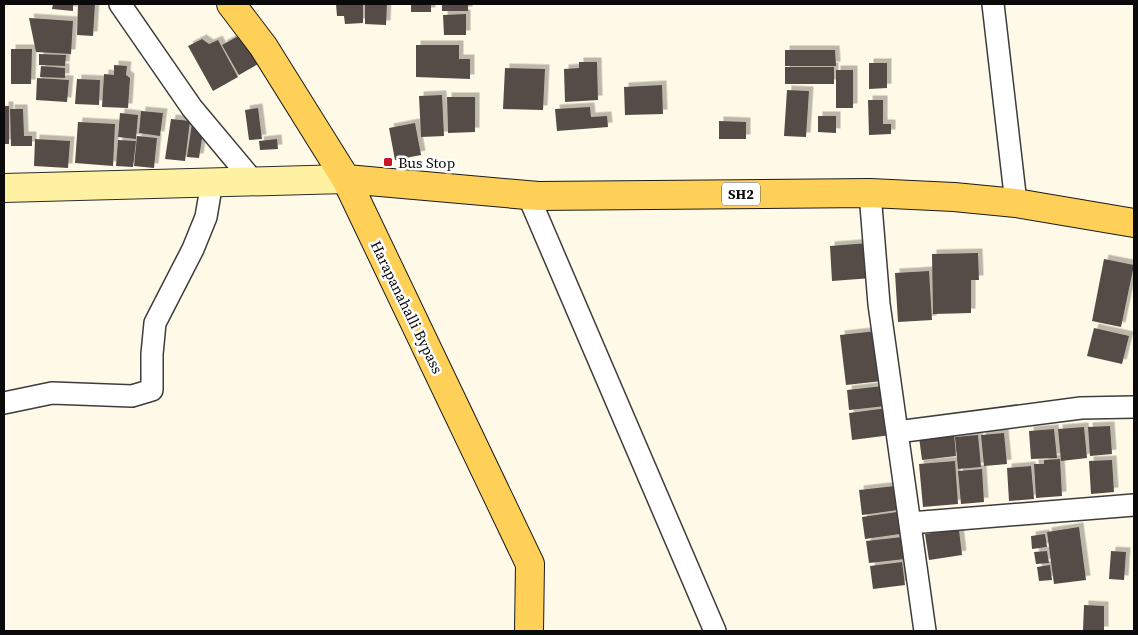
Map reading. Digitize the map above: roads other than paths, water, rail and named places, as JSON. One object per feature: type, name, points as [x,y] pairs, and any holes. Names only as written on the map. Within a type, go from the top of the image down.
[{"type":"main road","name":"Harapanahalli Bypass","points":[[231,4],[263,46],[346,179],[530,564],[529,631]]},
{"type":"main road","points":[[4,188],[346,179]]},
{"type":"main road","name":"SH2","points":[[346,179],[528,195],[870,193],[954,197],[1016,203],[1134,222]]},
{"type":"street","points":[[120,4],[192,108],[254,182]]},
{"type":"street","points":[[993,4],[1016,203]]},
{"type":"street","points":[[4,403],[52,393],[132,396],[152,390],[152,354],[155,323],[194,248],[206,217],[212,182]]},
{"type":"street","points":[[870,193],[879,304],[925,631]]},
{"type":"street","points":[[528,195],[715,631]]},
{"type":"street","points":[[897,432],[1081,408],[1134,407]]},
{"type":"street","points":[[910,522],[1134,505]]},
{"type":"place","name":"Bus Stop","points":[[388,162]]}]
